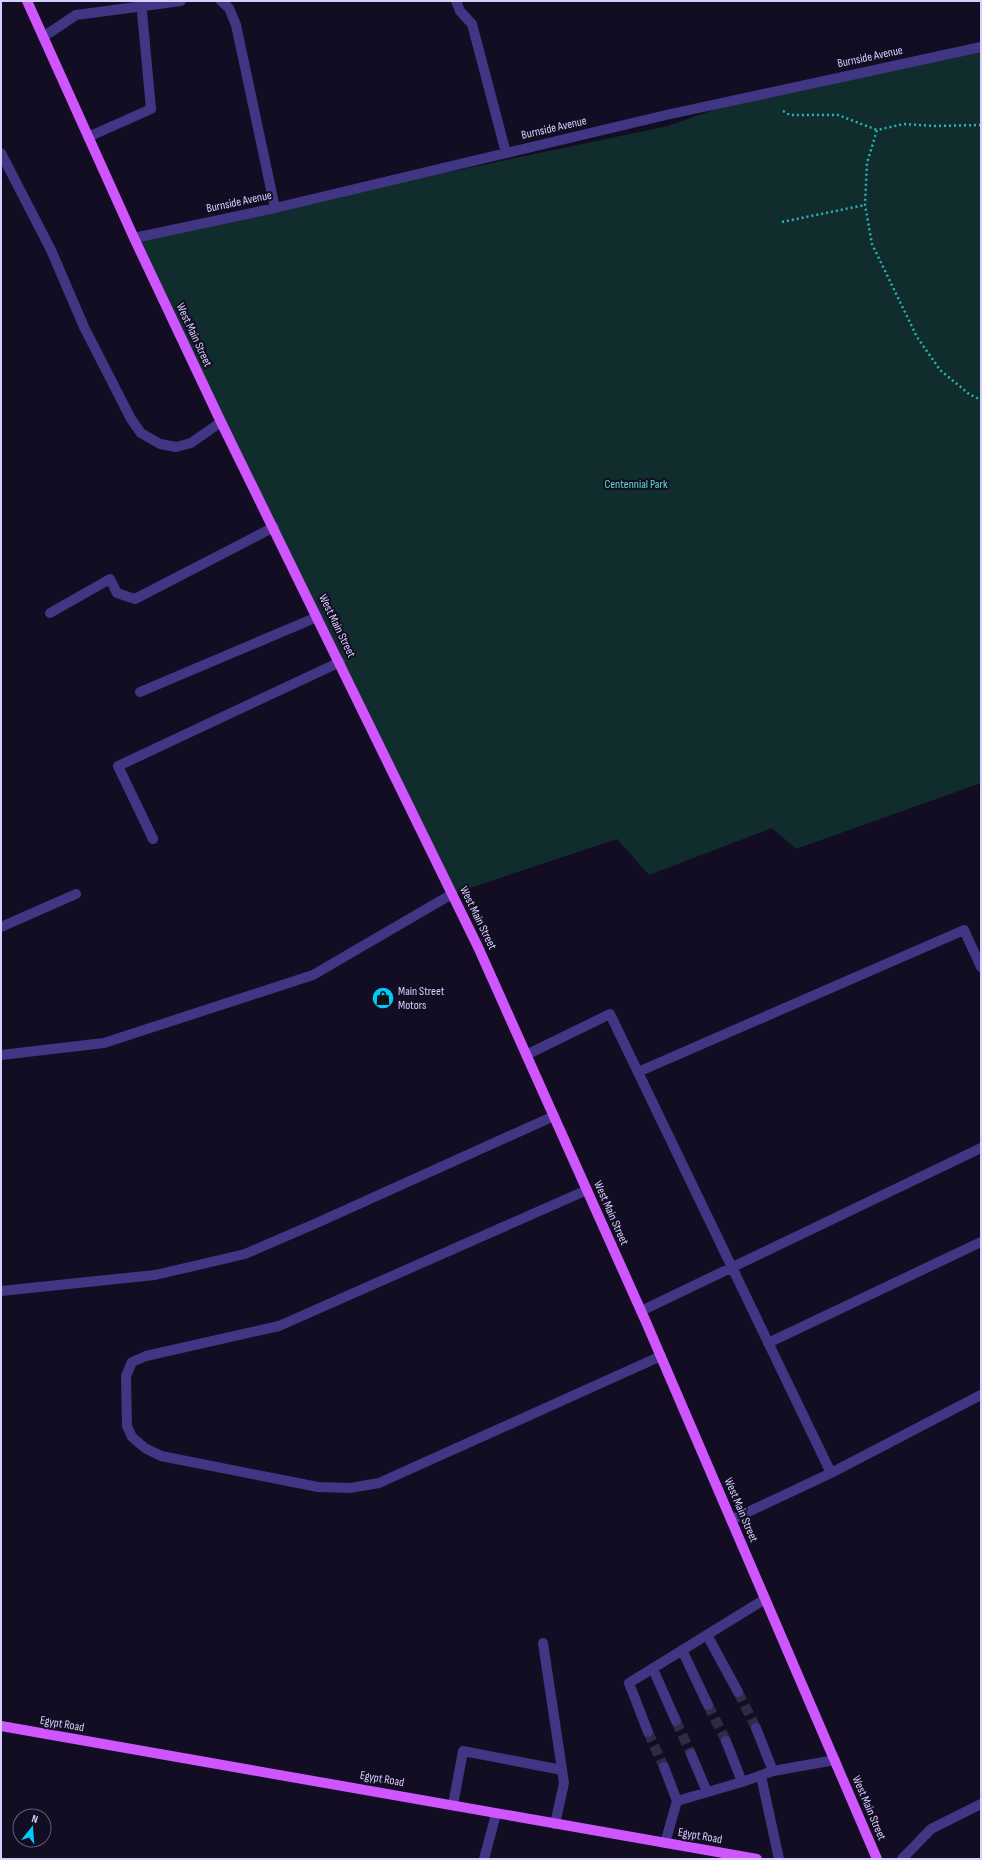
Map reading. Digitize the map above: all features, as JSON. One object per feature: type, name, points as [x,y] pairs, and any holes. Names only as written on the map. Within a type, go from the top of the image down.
[{"type":"main road","name":"West Main Street","points":[[27,1],[134,238],[221,422],[274,527],[478,947],[661,1356],[877,1859]]},
{"type":"main road","name":"Egypt Road","points":[[1,1726],[757,1859]]},
{"type":"street","points":[[43,37],[76,14],[142,4],[181,1]]},
{"type":"street","points":[[221,1],[229,8],[236,25],[275,208]]},
{"type":"street","points":[[456,1],[460,11],[472,24],[506,153]]},
{"type":"street","points":[[88,137],[151,109],[142,4]]},
{"type":"street","name":"Burnside Avenue","points":[[134,238],[275,208],[756,95],[981,47]]},
{"type":"street","points":[[1,153],[51,250],[84,328],[131,419],[140,433],[160,444],[176,447],[191,443],[221,422]]},
{"type":"street","points":[[50,613],[110,579],[117,593],[135,598],[274,527]]},
{"type":"street","points":[[140,692],[317,617]]},
{"type":"street","points":[[153,839],[118,766],[340,662]]},
{"type":"street","points":[[1,927],[76,894]]},
{"type":"street","points":[[1,1055],[104,1043],[313,975],[452,894]]},
{"type":"street","points":[[638,1072],[964,930],[981,967]]},
{"type":"street","points":[[526,1055],[610,1014],[831,1473]]},
{"type":"street","points":[[1,1291],[156,1275],[245,1254],[554,1116]]},
{"type":"street","points":[[641,1311],[981,1148]]},
{"type":"street","points":[[587,1190],[279,1326],[146,1356],[132,1362],[126,1376],[127,1426],[132,1437],[144,1448],[161,1456],[318,1487],[350,1488],[379,1483],[661,1356]]},
{"type":"street","points":[[768,1343],[981,1242]]},
{"type":"street","points":[[731,1520],[831,1473],[981,1395]]},
{"type":"street","points":[[648,1732],[629,1683],[765,1599]]},
{"type":"street","points":[[707,1635],[738,1692]]},
{"type":"street","points":[[543,1644],[564,1783],[554,1824]]},
{"type":"street","points":[[682,1650],[708,1705]]},
{"type":"street","points":[[653,1669],[676,1721]]},
{"type":"street","points":[[756,1728],[773,1771]]},
{"type":"street","points":[[726,1741],[742,1782]]},
{"type":"street","points":[[452,1805],[463,1751],[562,1770]]},
{"type":"street","points":[[691,1754],[707,1792]]},
{"type":"street","points":[[677,1801],[742,1782],[773,1771],[835,1760]]},
{"type":"street","points":[[664,1767],[677,1801],[665,1843]]},
{"type":"street","points":[[761,1776],[779,1859]]},
{"type":"street","points":[[902,1859],[931,1829],[981,1804]]},
{"type":"street","points":[[484,1859],[496,1814]]},
{"type":"path","points":[[756,95],[790,115],[838,115],[877,130],[904,124],[934,126],[981,125]]},
{"type":"path","points":[[877,130],[867,162],[865,205],[872,244],[917,337],[940,370],[969,394],[981,400]]},
{"type":"path","points":[[782,222],[865,205]]},
{"type":"green space","name":"Centennial Park","points":[[981,47],[981,783],[796,849],[772,828],[649,875],[617,839],[452,894],[134,238],[668,126],[756,95]]},
{"type":"tunnel","points":[[738,1692],[756,1728]]},
{"type":"tunnel","points":[[708,1705],[726,1741]]},
{"type":"tunnel","points":[[676,1721],[691,1754]]},
{"type":"tunnel","points":[[648,1732],[664,1767]]},
{"type":"place","name":"Main Street Motors","points":[[383,998]]}]
